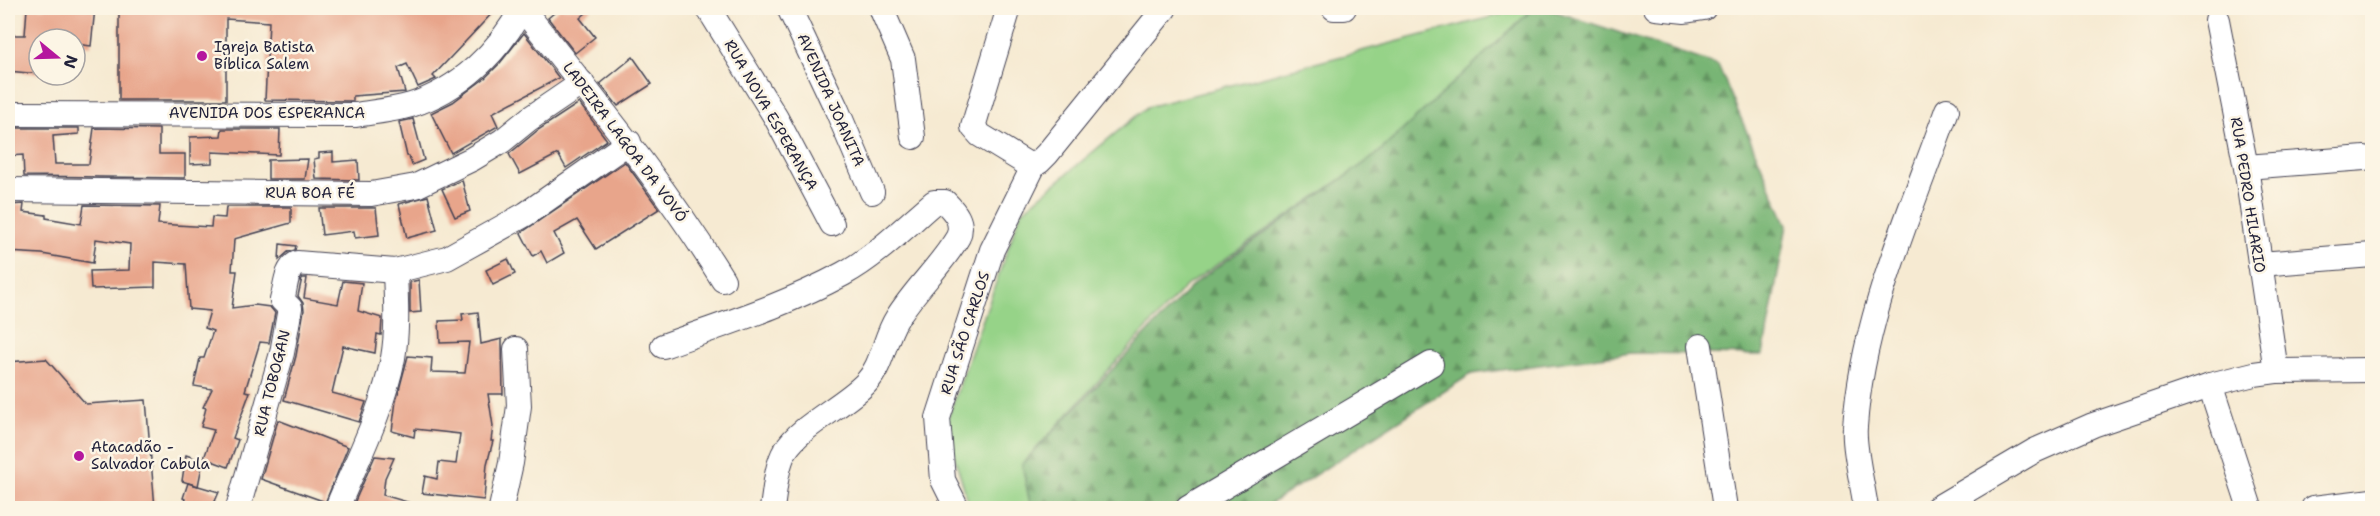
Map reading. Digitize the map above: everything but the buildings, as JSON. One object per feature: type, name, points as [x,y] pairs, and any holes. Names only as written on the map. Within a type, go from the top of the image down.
[{"type":"street","name":"LADEIRA LAGOA DA VOVÓ","points":[[522,8],[629,142],[696,235],[723,280]]},
{"type":"street","name":"AVENIDA DOS ESPERANCA","points":[[8,114],[356,115],[410,105],[442,92],[473,71],[495,48],[522,8]]},
{"type":"street","name":"RUA NOVA ESPERANÇA","points":[[708,8],[776,118],[832,224]]},
{"type":"street","name":"AVENIDA JOANITA","points":[[789,8],[837,110],[872,192]]},
{"type":"street","points":[[881,8],[903,59],[912,137]]},
{"type":"street","points":[[1009,8],[973,127],[980,135],[1023,163],[1040,160]]},
{"type":"street","name":"RUA SÃO CARLOS","points":[[957,508],[943,480],[938,418],[992,250],[1040,160],[1166,8]]},
{"type":"street","points":[[1334,8],[1344,8]]},
{"type":"street","points":[[1656,8],[1685,11],[1704,8]]},
{"type":"street","name":"RUA PEDRO HILARIO","points":[[2217,20],[2246,167],[2276,371]]},
{"type":"street","name":"RUA BOA FÉ","points":[[8,190],[371,194],[416,186],[472,159],[502,141],[529,118],[582,83]]},
{"type":"street","points":[[1866,508],[1854,429],[1862,375],[1876,311],[1947,110]]},
{"type":"street","points":[[337,508],[385,388],[393,358],[397,325],[395,271],[447,258],[483,239],[526,214],[629,142]]},
{"type":"street","points":[[2246,167],[2365,158]]},
{"type":"street","points":[[663,346],[779,304],[845,273],[892,239],[934,202],[945,202],[956,214],[961,230],[948,253],[898,316],[880,362],[866,382],[796,437],[785,451],[781,460],[772,508]]},
{"type":"street","points":[[2260,264],[2373,255]]},
{"type":"street","name":"RUA TOBOGAN","points":[[238,508],[282,353],[290,308],[282,300],[290,268],[297,262],[395,271]]},
{"type":"street","points":[[1700,346],[1725,508]]},
{"type":"street","points":[[501,508],[511,463],[519,406],[516,349]]},
{"type":"street","points":[[1188,508],[1431,364]]},
{"type":"street","points":[[1937,508],[2034,451],[2094,425],[2210,385],[2276,371],[2373,370]]},
{"type":"street","points":[[2210,385],[2250,508]]},
{"type":"street","points":[[2313,508],[2373,501]]},
{"type":"green space","points":[[1526,8],[1534,8],[1376,155],[1186,286],[1022,464],[1031,508],[970,508],[945,426],[1021,212],[1147,107]]},
{"type":"green space","points":[[1534,8],[1545,8],[1718,65],[1787,225],[1763,355],[1631,353],[1471,374],[1264,508],[1031,508],[1022,464],[1196,282],[1376,155]]},
{"type":"place","name":"Igreja Batista Bíblica Salem","points":[[202,56]]},
{"type":"place","name":"Atacadão - Salvador Cabula","points":[[79,456]]}]
